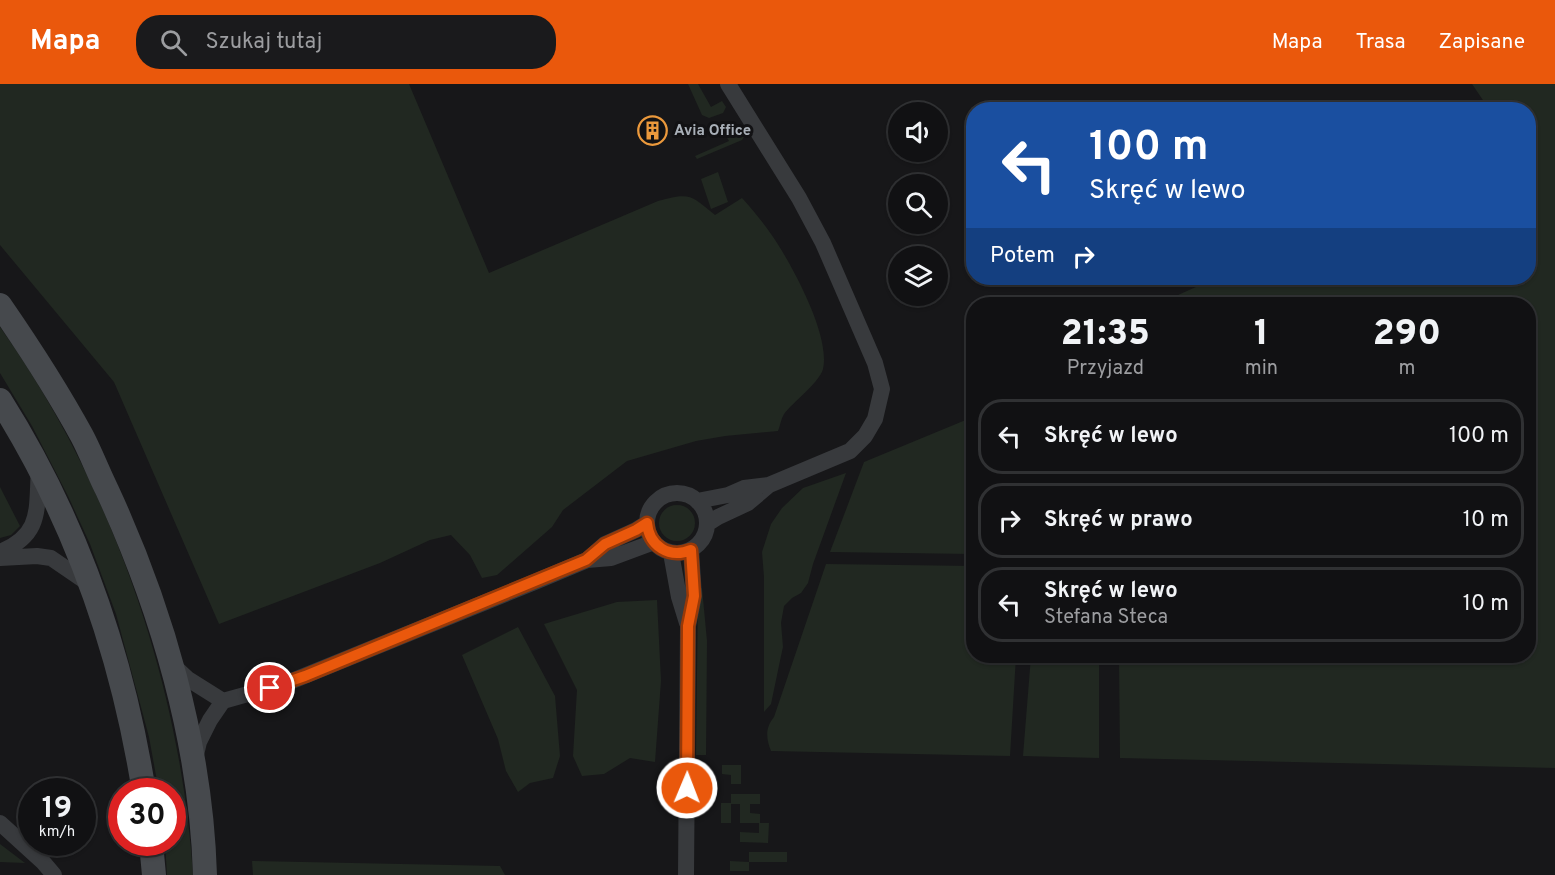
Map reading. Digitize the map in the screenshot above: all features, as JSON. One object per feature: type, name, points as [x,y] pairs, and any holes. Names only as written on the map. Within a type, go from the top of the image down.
[{"type":"main road","points":[[0,305],[39,362],[83,438],[130,544],[170,662],[193,767],[205,875]]},
{"type":"main road","points":[[0,400],[39,468],[92,587],[120,676],[131,719],[142,778]]},
{"type":"main road","points":[[152,856],[153,875]]},
{"type":"street","points":[[697,501],[728,495],[744,488],[769,485],[840,456],[858,445],[875,419],[882,389],[875,363],[823,243],[799,198],[728,84]]},
{"type":"street","points":[[0,552],[23,540],[33,526],[39,468]]},
{"type":"street","points":[[707,524],[748,503],[769,485]]},
{"type":"street","points":[[670,494],[689,496],[697,501],[703,508],[707,524],[705,534],[699,543],[685,552],[671,553],[661,549],[650,536],[647,523],[654,505],[670,494]]},
{"type":"street","points":[[193,767],[199,742],[223,700],[305,676],[586,560],[605,544],[647,523]]},
{"type":"street","points":[[586,560],[611,558],[654,542]]},
{"type":"street","points":[[687,875],[688,626],[694,596],[691,550]]},
{"type":"street","points":[[671,553],[679,597],[688,626]]},
{"type":"street","points":[[0,558],[37,556],[51,558],[92,587]]},
{"type":"street","points":[[170,662],[188,679],[223,700]]},
{"type":"street","points":[[0,823],[54,875]]},
{"type":"shaded area","points":[[0,84],[409,84],[489,273],[658,201],[690,197],[715,215],[742,198],[779,246],[807,299],[821,337],[824,355],[823,369],[816,380],[784,414],[778,431],[696,441],[627,461],[563,510],[552,527],[497,575],[482,578],[470,555],[451,535],[430,540],[380,563],[219,624],[114,382],[0,245]]},
{"type":"shaded area","points":[[688,84],[698,84],[711,107],[722,101],[726,107],[723,113],[709,118],[702,115]]},
{"type":"shaded area","points":[[1472,84],[1555,84],[1555,768],[1120,758],[1119,663],[1536,663],[1536,297],[1174,297],[1200,285],[1536,285],[1536,102],[1484,102]]},
{"type":"shaded area","points":[[729,124],[736,125],[744,137],[742,140],[697,159],[695,156],[729,141],[721,127]]},
{"type":"shaded area","points":[[718,172],[728,202],[711,209],[701,179]]},
{"type":"shaded area","points":[[0,327],[40,387],[75,451],[107,518],[134,588],[156,659],[181,778],[156,778],[149,737],[116,614],[90,544],[32,426],[0,373]]},
{"type":"shaded area","points":[[966,420],[966,554],[830,552],[864,462]]},
{"type":"shaded area","points":[[846,473],[808,583],[801,593],[784,606],[781,623],[783,647],[771,704],[764,712],[762,552],[771,524],[782,508],[803,488]]},
{"type":"shaded area","points":[[0,487],[20,526],[11,535],[0,538]]},
{"type":"shaded area","points":[[677,505],[690,510],[695,523],[690,536],[677,541],[664,536],[659,523],[664,510]]},
{"type":"shaded area","points":[[826,564],[966,566],[966,663],[1016,663],[1010,756],[771,751],[767,737]]},
{"type":"shaded area","points":[[698,588],[702,588],[707,641],[706,755],[696,755]]},
{"type":"shaded area","points":[[657,600],[661,681],[655,762],[630,758],[604,774],[582,776],[573,756],[577,690],[544,624],[617,602]]},
{"type":"shaded area","points":[[518,627],[555,696],[560,756],[553,778],[530,783],[518,792],[506,771],[498,739],[462,655]]},
{"type":"shaded area","points":[[1030,663],[1099,663],[1099,758],[1023,756]]},
{"type":"shaded area","points":[[696,764],[706,765],[705,793],[696,793]]},
{"type":"shaded area","points":[[722,765],[741,765],[741,784],[731,784],[731,775],[722,774]]},
{"type":"shaded area","points":[[731,794],[760,794],[760,804],[750,804],[750,813],[760,814],[760,823],[769,823],[768,843],[740,842],[740,832],[759,833],[759,823],[740,823],[740,804],[731,804],[731,823],[721,823],[721,803],[731,803]]},
{"type":"shaded area","points":[[186,803],[193,875],[167,875],[166,856],[186,856]]},
{"type":"shaded area","points":[[0,844],[25,863],[0,862]]},
{"type":"shaded area","points":[[749,852],[787,852],[787,862],[749,862]]},
{"type":"shaded area","points":[[252,861],[500,866],[505,875],[253,875]]},
{"type":"shaded area","points":[[730,861],[749,862],[749,871],[730,871]]},
{"type":"place","name":"Avia Office","points":[[653,130]]},
{"type":"route","points":[[270,688],[305,676],[586,560],[605,544],[647,523],[650,536],[661,549],[671,553],[691,550],[694,596],[688,626],[690,652],[687,788]]}]
